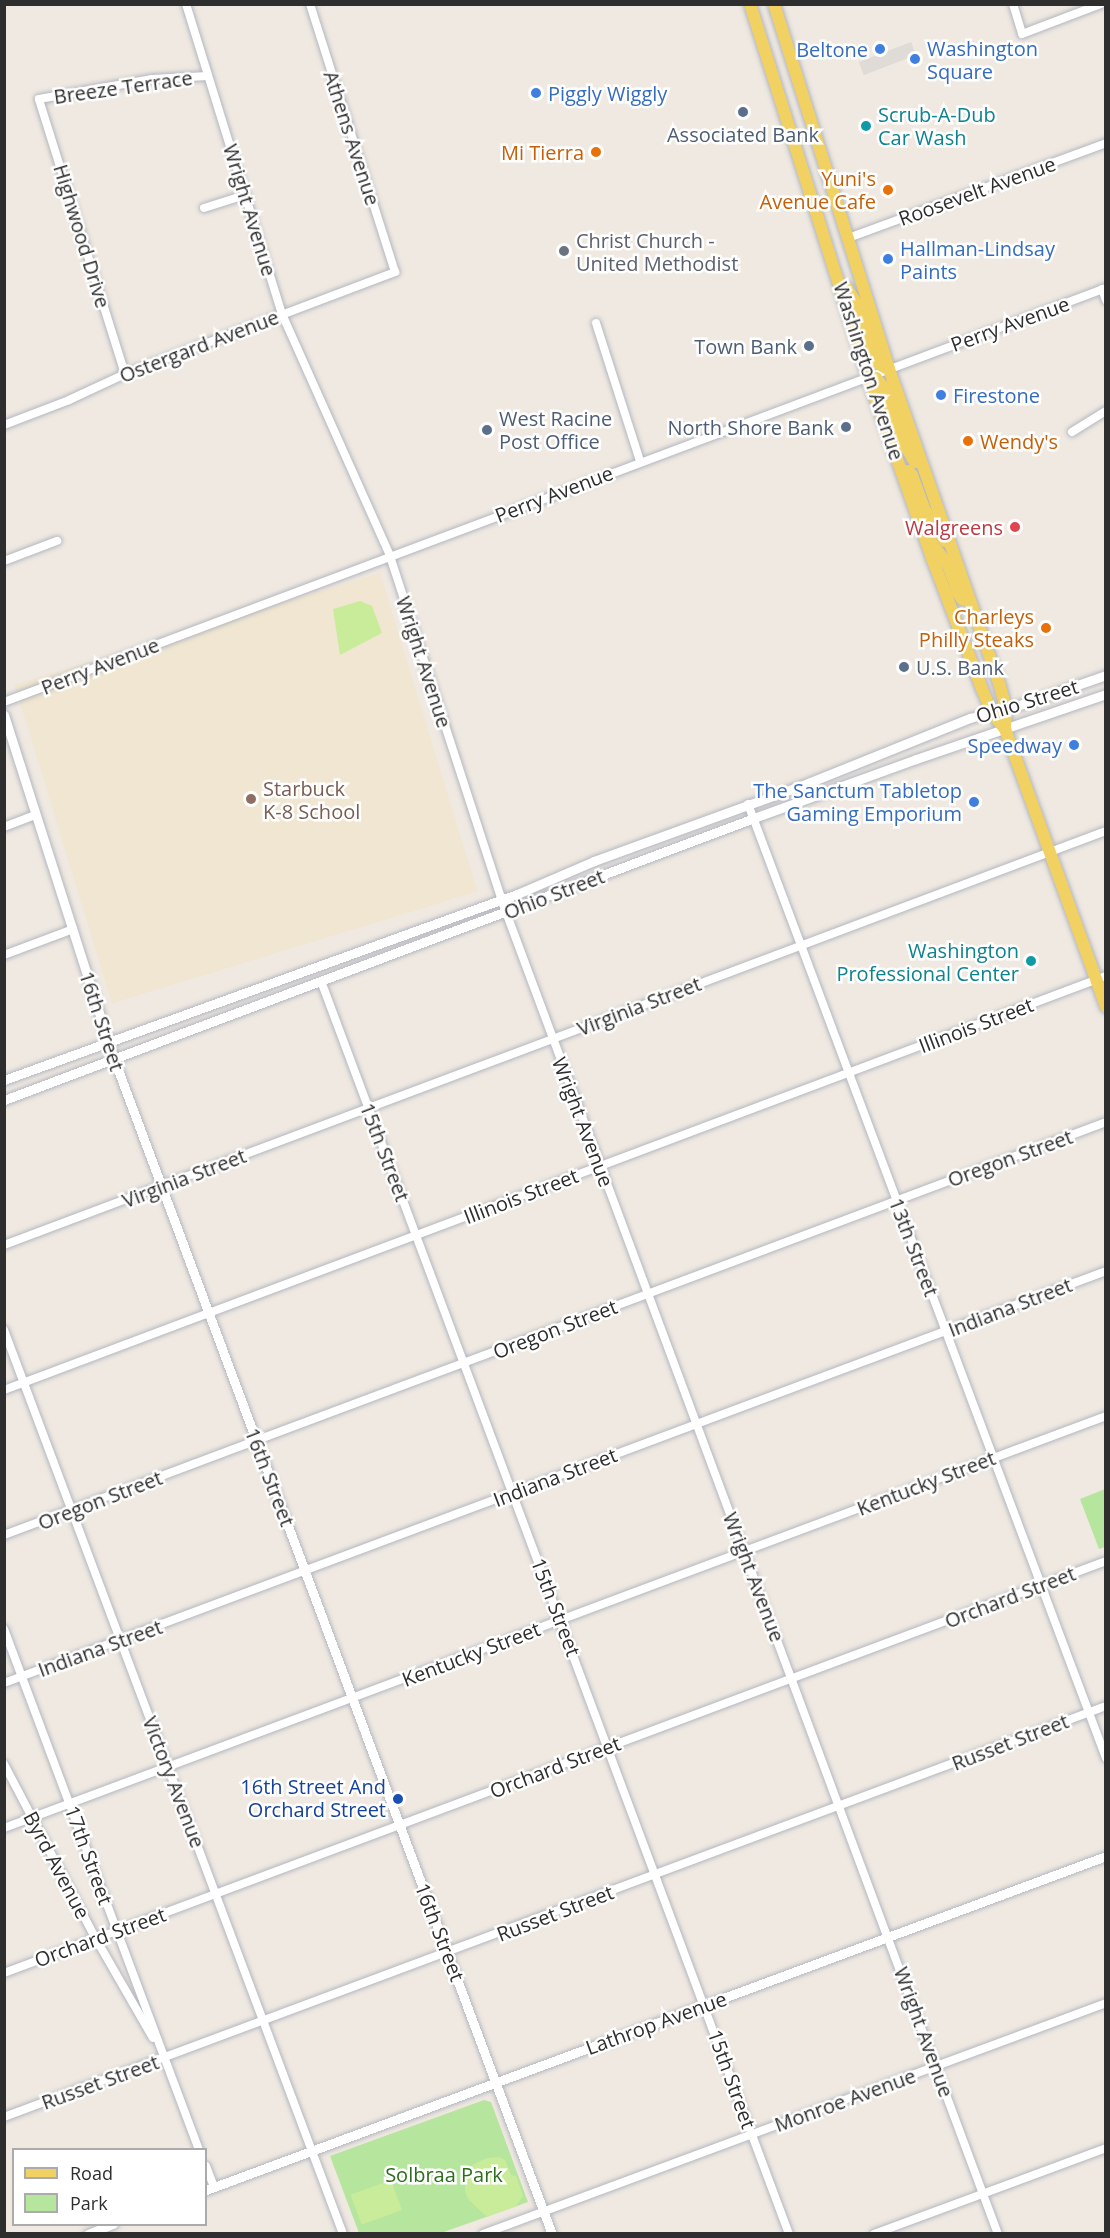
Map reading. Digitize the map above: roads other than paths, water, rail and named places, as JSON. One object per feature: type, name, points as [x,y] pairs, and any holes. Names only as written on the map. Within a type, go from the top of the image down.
[{"type":"main road","name":"Washington Avenue","points":[[750,4],[902,473],[992,713],[1005,729],[1100,978],[1106,1007]]},
{"type":"main road","name":"Washington Avenue","points":[[774,4],[889,369],[954,551],[1006,709],[1005,729]]},
{"type":"main road","points":[[838,276],[862,312],[877,363],[889,369]]},
{"type":"main road","points":[[869,376],[876,378],[885,389],[905,445],[924,471]]},
{"type":"main road","points":[[902,473],[908,471],[912,475],[925,510],[954,551]]},
{"type":"main road","points":[[924,532],[948,565],[962,599],[971,602]]},
{"type":"street","name":"Wright Avenue","points":[[186,4],[282,314],[390,556],[501,898],[552,1039],[998,2234]]},
{"type":"street","name":"Athens Avenue","points":[[310,4],[395,272]]},
{"type":"street","points":[[1013,4],[1022,34],[1101,4]]},
{"type":"street","name":"Breeze Terrace","points":[[39,99],[152,79],[208,76]]},
{"type":"street","name":"Highwood Drive","points":[[39,99],[125,374]]},
{"type":"street","name":"Roosevelt Avenue","points":[[848,238],[1106,143]]},
{"type":"street","points":[[204,208],[245,195]]},
{"type":"street","name":"Ostergard Avenue","points":[[4,424],[69,400],[125,374],[395,272]]},
{"type":"street","points":[[1104,289],[1106,300]]},
{"type":"street","name":"Perry Avenue","points":[[4,702],[640,461],[1104,289]]},
{"type":"street","points":[[596,323],[640,461]]},
{"type":"street","points":[[1072,432],[1106,411]]},
{"type":"street","points":[[4,561],[57,541]]},
{"type":"street","name":"Ohio Street","points":[[4,1080],[501,898],[970,718],[1006,709],[1106,675]]},
{"type":"street","name":"Ohio Street","points":[[4,1100],[754,818],[916,759],[1106,694]]},
{"type":"street","name":"16th Street","points":[[4,715],[114,1059],[552,2234]]},
{"type":"street","name":"13th Street","points":[[748,804],[1106,1758]]},
{"type":"street","points":[[4,827],[36,814]]},
{"type":"street","name":"Virginia Street","points":[[4,1245],[1106,831]]},
{"type":"street","points":[[4,955],[73,929]]},
{"type":"street","points":[[402,951],[405,932]]},
{"type":"street","name":"Illinois Street","points":[[4,1390],[1100,978]]},
{"type":"street","name":"15th Street","points":[[321,981],[789,2234]]},
{"type":"street","name":"Oregon Street","points":[[4,1535],[1106,1122]]},
{"type":"street","name":"Indiana Street","points":[[4,1683],[1106,1271]]},
{"type":"street","name":"Victory Avenue","points":[[4,1330],[343,2234]]},
{"type":"street","name":"Kentucky Street","points":[[4,1828],[1106,1416]]},
{"type":"street","name":"Orchard Street","points":[[4,1973],[1106,1561]]},
{"type":"street","name":"17th Street","points":[[4,1629],[198,2148]]},
{"type":"street","name":"Russet Street","points":[[4,2117],[264,2022],[1106,1706]]},
{"type":"street","name":"Byrd Avenue","points":[[4,1764],[96,1939],[164,2058]]},
{"type":"street","name":"Lathrop Avenue","points":[[210,2189],[1106,1856]]},
{"type":"street","name":"Monroe Avenue","points":[[483,2234],[1106,2002]]},
{"type":"street","points":[[874,2234],[1106,2148]]},
{"type":"street","points":[[207,2172],[210,2189]]},
{"type":"street","points":[[88,2234],[108,2226]]},
{"type":"place","name":"Beltone","points":[[880,49]]},
{"type":"place","name":"Washington Square","points":[[915,59]]},
{"type":"place","name":"Piggly Wiggly","points":[[536,93]]},
{"type":"place","name":"Associated Bank","points":[[743,112]]},
{"type":"place","name":"Scrub-A-Dub Car Wash","points":[[866,126]]},
{"type":"place","name":"Mi Tierra","points":[[596,152]]},
{"type":"place","name":"Yuni's Avenue Cafe","points":[[888,190]]},
{"type":"place","name":"Christ Church - United Methodist","points":[[564,251]]},
{"type":"place","name":"Hallman-Lindsay Paints","points":[[888,259]]},
{"type":"place","name":"Town Bank","points":[[809,346]]},
{"type":"place","name":"Firestone","points":[[941,395]]},
{"type":"place","name":"North Shore Bank","points":[[846,427]]},
{"type":"place","name":"West Racine Post Office","points":[[487,430]]},
{"type":"place","name":"Wendy's","points":[[968,441]]},
{"type":"place","name":"Walgreens","points":[[1015,527]]},
{"type":"place","name":"Charleys Philly Steaks","points":[[1046,628]]},
{"type":"place","name":"U.S. Bank","points":[[904,667]]},
{"type":"place","name":"Speedway","points":[[1074,745]]},
{"type":"place","name":"Starbuck K-8 School","points":[[251,799]]},
{"type":"place","name":"The Sanctum Tabletop Gaming Emporium","points":[[974,802]]},
{"type":"place","name":"Washington Professional Center","points":[[1031,961]]},
{"type":"place","name":"16th Street And Orchard Street","points":[[398,1799]]},
{"type":"park label","name":"Solbraa Park","points":[[444,2174]]}]
